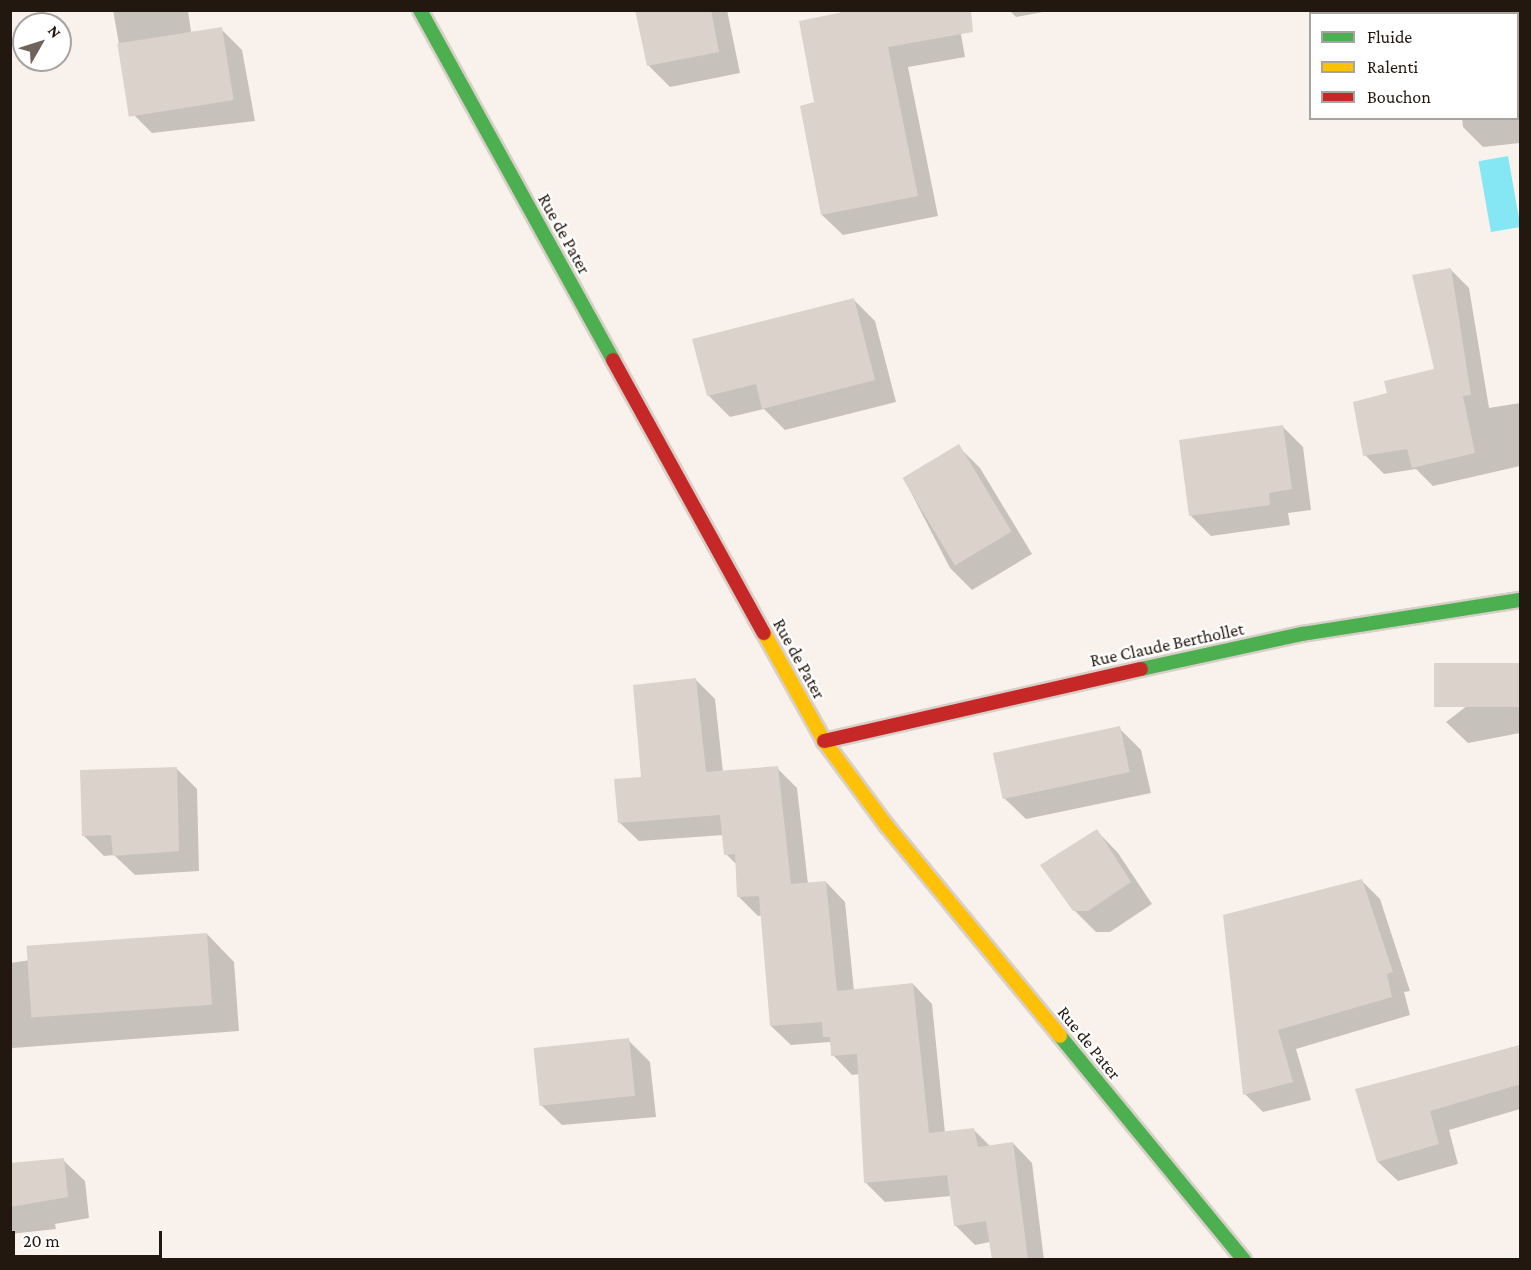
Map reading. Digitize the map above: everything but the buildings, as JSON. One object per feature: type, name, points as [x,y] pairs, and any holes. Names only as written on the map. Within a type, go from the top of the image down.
[{"type":"street","name":"Rue de Pater","points":[[420,10],[824,741],[887,826],[1244,1260]]},
{"type":"street","name":"Rue Claude Berthollet","points":[[824,741],[900,722],[1302,634],[1521,600]]},
{"type":"water","points":[[1508,156],[1520,227],[1491,232],[1478,161]]},
{"type":"traffic: fast","points":[[420,10],[613,360]]},
{"type":"traffic: fast","points":[[1141,669],[1302,634],[1520,600]]},
{"type":"traffic: fast","points":[[1060,1036],[1244,1260]]},
{"type":"traffic: slow","points":[[764,633],[824,741],[887,826],[1060,1036]]},
{"type":"traffic: jam","points":[[613,360],[764,633]]},
{"type":"traffic: jam","points":[[824,741],[1141,669]]}]
